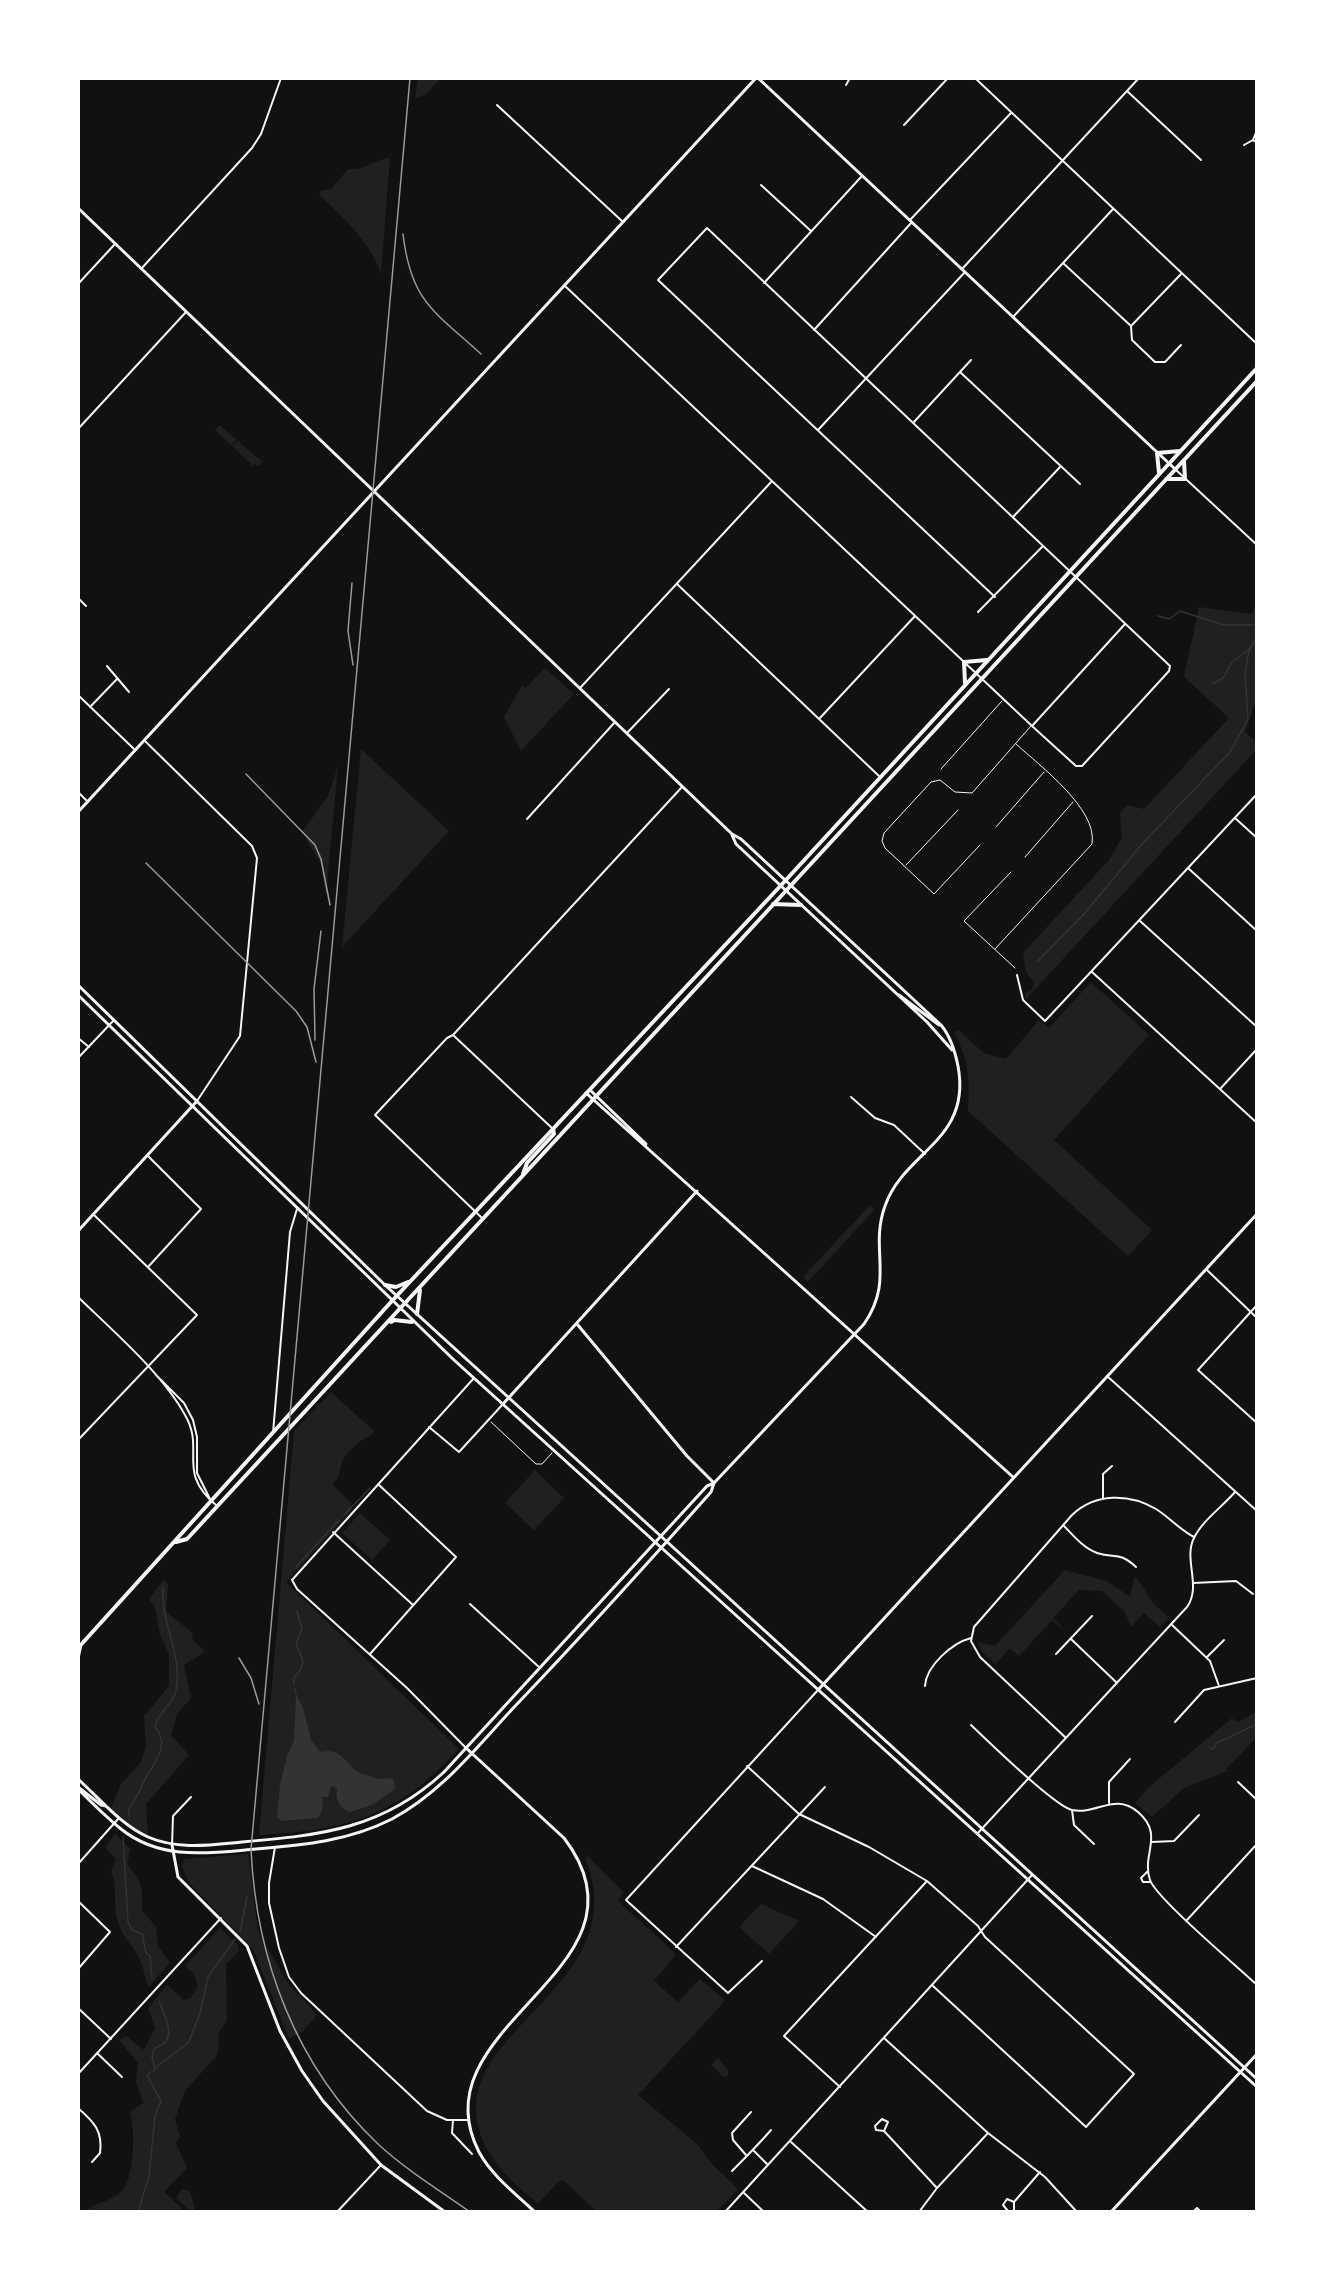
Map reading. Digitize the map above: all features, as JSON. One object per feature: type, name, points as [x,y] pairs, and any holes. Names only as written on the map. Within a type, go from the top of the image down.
[{"type":"main road","points":[[78,812],[757,78],[1175,469]]},
{"type":"main road","points":[[78,208],[682,787],[941,1025],[950,1037],[960,1082],[958,1101],[947,1128],[895,1186],[885,1203],[880,1226],[881,1289],[874,1307],[855,1334],[714,1484],[711,1492],[662,1548],[434,1791],[390,1820],[335,1840],[193,1854],[173,1852],[143,1843],[114,1823],[78,1788]]},
{"type":"main road","points":[[78,1656],[79,1647],[176,1542],[178,1535],[411,1280],[785,881],[1257,368]]},
{"type":"main road","points":[[176,1542],[187,1539],[1257,381]]},
{"type":"main road","points":[[1157,453],[1180,451]]},
{"type":"main road","points":[[1157,453],[1159,474]]},
{"type":"main road","points":[[1166,479],[1185,479],[1184,460]]},
{"type":"main road","points":[[965,683],[964,662],[987,660]]},
{"type":"main road","points":[[732,834],[736,844],[896,994],[953,1051]]},
{"type":"main road","points":[[773,904],[801,905]]},
{"type":"main road","points":[[78,985],[405,1304],[1257,2079]]},
{"type":"main road","points":[[896,994],[906,998],[935,1024],[941,1025]]},
{"type":"main road","points":[[78,995],[412,1322],[1257,2087]]},
{"type":"main road","points":[[588,1091],[643,1138],[647,1145],[1013,1477]]},
{"type":"main road","points":[[78,1231],[197,1101]]},
{"type":"main road","points":[[522,1176],[527,1163],[555,1133],[553,1129]]},
{"type":"main road","points":[[503,1404],[698,1191]]},
{"type":"main road","points":[[818,1690],[1257,1214]]},
{"type":"main road","points":[[385,1285],[396,1287],[411,1280]]},
{"type":"main road","points":[[417,1314],[417,1301],[421,1286]]},
{"type":"main road","points":[[387,1324],[394,1320],[412,1322]]},
{"type":"main road","points":[[577,1323],[687,1456],[714,1484]]},
{"type":"main road","points":[[271,1447],[273,1432]]},
{"type":"main road","points":[[78,1779],[119,1818],[141,1833],[172,1845],[199,1846],[325,1834],[353,1827],[381,1816],[412,1797],[439,1776],[657,1544],[707,1486],[714,1484]]},
{"type":"main road","points":[[466,1748],[553,1827],[576,1856],[587,1895],[585,1922],[578,1941],[563,1965],[482,2057],[471,2086],[469,2120],[477,2146],[488,2166],[535,2212]]},
{"type":"main road","points":[[78,1788],[101,1805],[106,1806]]},
{"type":"main road","points":[[172,1845],[178,1877],[247,1946],[275,2020],[302,2071],[335,2117],[381,2165],[445,2212]]},
{"type":"main road","points":[[1111,2212],[1257,2054]]},
{"type":"street","points":[[141,269],[252,148],[261,134],[281,78]]},
{"type":"street","points":[[846,85],[850,78]]},
{"type":"street","points":[[904,125],[948,78]]},
{"type":"street","points":[[975,78],[1257,345]]},
{"type":"street","points":[[818,430],[1139,78]]},
{"type":"street","points":[[1127,91],[1201,160]]},
{"type":"street","points":[[497,105],[623,222]]},
{"type":"street","points":[[814,330],[1011,112]]},
{"type":"street","points":[[1244,145],[1253,140],[1257,130]]},
{"type":"street","points":[[1253,140],[1257,143]]},
{"type":"street","points":[[764,283],[862,176]]},
{"type":"street","points":[[761,184],[811,231]]},
{"type":"street","points":[[1012,317],[1113,209]]},
{"type":"street","points":[[564,285],[1032,726],[1080,767],[1171,668],[707,228],[658,280],[995,597]]},
{"type":"street","points":[[78,284],[115,244]]},
{"type":"street","points":[[1063,264],[1131,326],[1132,340],[1155,362],[1160,363],[1181,345]]},
{"type":"street","points":[[1131,326],[1181,273]]},
{"type":"street","points":[[78,429],[186,312]]},
{"type":"street","points":[[913,423],[971,360]]},
{"type":"street","points":[[960,372],[1080,484]]},
{"type":"street","points":[[1013,517],[1060,466]]},
{"type":"street","points":[[1175,469],[1257,545]]},
{"type":"street","points":[[580,688],[772,481]]},
{"type":"street","points":[[978,612],[1043,546]]},
{"type":"street","points":[[677,584],[880,777],[876,792]]},
{"type":"street","points":[[78,598],[86,606]]},
{"type":"street","points":[[819,719],[915,616]]},
{"type":"street","points":[[1032,726],[1125,624]]},
{"type":"street","points":[[107,666],[129,692]]},
{"type":"street","points":[[90,707],[117,679]]},
{"type":"street","points":[[627,734],[669,689]]},
{"type":"street","points":[[78,695],[135,750]]},
{"type":"street","points":[[526,819],[615,722]]},
{"type":"street","points":[[144,741],[252,846],[257,858],[240,1036],[197,1101]]},
{"type":"street","points":[[483,1219],[375,1114],[447,1038],[453,1035],[682,787]]},
{"type":"street","points":[[78,792],[88,802]]},
{"type":"street","points":[[1017,975],[1023,1000],[1045,1021],[1257,794]]},
{"type":"street","points":[[1234,818],[1257,838]]},
{"type":"street","points":[[1188,868],[1257,931]]},
{"type":"street","points":[[1140,921],[1257,1028]]},
{"type":"street","points":[[1092,972],[1257,1123]]},
{"type":"street","points":[[78,1058],[114,1020]]},
{"type":"street","points":[[453,1035],[553,1129]]},
{"type":"street","points":[[78,1038],[88,1047]]},
{"type":"street","points":[[1220,1089],[1257,1049]]},
{"type":"street","points":[[851,1097],[875,1118],[894,1125],[925,1154]]},
{"type":"street","points":[[147,1156],[201,1209],[148,1267]]},
{"type":"street","points":[[273,1432],[290,1232],[297,1209]]},
{"type":"street","points":[[78,1440],[196,1315],[93,1214]]},
{"type":"street","points":[[1206,1269],[1257,1318]]},
{"type":"street","points":[[78,1297],[183,1403],[193,1420],[197,1437],[197,1473],[210,1501],[217,1506]]},
{"type":"street","points":[[1257,1305],[1198,1370],[1257,1423]]},
{"type":"street","points":[[1107,1376],[1257,1511]]},
{"type":"street","points":[[466,1748],[370,1654],[295,1587],[292,1580],[474,1377]]},
{"type":"street","points":[[429,1427],[459,1452],[503,1404]]},
{"type":"street","points":[[1103,1498],[1103,1474],[1112,1466]]},
{"type":"street","points":[[370,1654],[456,1557],[378,1484]]},
{"type":"street","points":[[977,1834],[1191,1602],[1194,1537],[1235,1492]]},
{"type":"street","points":[[925,1686],[927,1674],[953,1646],[971,1638],[978,1622],[1063,1525],[1084,1505],[1103,1498],[1143,1503],[1194,1537]]},
{"type":"street","points":[[1063,1525],[1088,1548],[1099,1553],[1121,1556],[1136,1567]]},
{"type":"street","points":[[333,1532],[414,1606]]},
{"type":"street","points":[[1193,1583],[1236,1581],[1253,1594]]},
{"type":"street","points":[[470,1604],[540,1668]]},
{"type":"street","points":[[1056,1654],[1092,1616]]},
{"type":"street","points":[[1172,1624],[1207,1657],[1214,1668],[1219,1686]]},
{"type":"street","points":[[971,1638],[984,1661],[1066,1738]]},
{"type":"street","points":[[1071,1639],[1117,1683]]},
{"type":"street","points":[[1207,1657],[1224,1640]]},
{"type":"street","points":[[1175,1722],[1201,1692],[1257,1678]]},
{"type":"street","points":[[762,1962],[730,1993],[626,1900],[818,1690]]},
{"type":"street","points":[[971,1725],[1029,1778],[1072,1810],[1090,1809],[1108,1803],[1127,1805],[1138,1812],[1149,1824],[1152,1842],[1148,1871],[1151,1882],[1187,1920],[1257,1985]]},
{"type":"street","points":[[1108,1803],[1109,1782],[1130,1759]]},
{"type":"street","points":[[747,1766],[799,1814],[876,1851],[927,1881],[1134,2074],[1086,2127],[933,1986]]},
{"type":"street","points":[[1238,1782],[1257,1800]]},
{"type":"street","points":[[676,1947],[825,1787]]},
{"type":"street","points":[[172,1845],[173,1816],[191,1797]]},
{"type":"street","points":[[1072,1810],[1074,1825],[1094,1844]]},
{"type":"street","points":[[1152,1842],[1174,1841],[1199,1815]]},
{"type":"street","points":[[78,1864],[119,1818]]},
{"type":"street","points":[[1187,1920],[1257,1844]]},
{"type":"street","points":[[275,1847],[269,1883],[270,1904],[279,1948],[289,1977],[301,1993],[427,2111],[439,2117],[469,2120]]},
{"type":"street","points":[[752,1866],[823,1899],[876,1937]]},
{"type":"street","points":[[1148,1871],[1141,1878],[1143,1882],[1151,1882]]},
{"type":"street","points":[[725,2212],[1033,1874]]},
{"type":"street","points":[[840,2087],[784,2036],[927,1881]]},
{"type":"street","points":[[78,1901],[111,1932],[78,1969]]},
{"type":"street","points":[[78,2074],[220,1918]]},
{"type":"street","points":[[78,2008],[111,2039]]},
{"type":"street","points":[[884,2038],[988,2133],[1040,2172],[1077,2212]]},
{"type":"street","points":[[97,2053],[123,2077]]},
{"type":"street","points":[[78,2108],[96,2125],[101,2135],[100,2153],[92,2162]]},
{"type":"street","points":[[746,2155],[733,2140],[732,2133],[751,2112]]},
{"type":"street","points":[[884,2131],[888,2122],[882,2119],[874,2127],[878,2131],[884,2131],[937,2188]]},
{"type":"street","points":[[453,2120],[452,2133],[472,2154]]},
{"type":"street","points":[[732,2172],[746,2155],[754,2151],[771,2130]]},
{"type":"street","points":[[919,2212],[937,2188],[988,2133]]},
{"type":"street","points":[[791,2142],[868,2212]]},
{"type":"street","points":[[754,2151],[768,2165]]},
{"type":"street","points":[[337,2212],[381,2165]]},
{"type":"street","points":[[1014,2202],[1040,2172]]},
{"type":"street","points":[[743,2192],[764,2212]]},
{"type":"street","points":[[1007,2199],[1014,2202],[1016,2207],[1012,2212],[1003,2205],[1007,2199]]},
{"type":"street","points":[[1193,2212],[1197,2208],[1201,2212]]},
{"type":"lane","points":[[940,769],[1004,699]]},
{"type":"lane","points":[[980,844],[934,894],[885,848],[882,841],[884,833],[931,782],[940,780],[955,792],[972,793],[1032,726]]},
{"type":"lane","points":[[994,949],[1092,844],[1092,826],[1074,801],[1016,744]]},
{"type":"lane","points":[[996,827],[1045,771]]},
{"type":"lane","points":[[1025,857],[1074,801]]},
{"type":"lane","points":[[905,867],[958,810]]},
{"type":"lane","points":[[1011,872],[964,921],[1015,968]]},
{"type":"lane","points":[[488,1419],[536,1464],[542,1464],[555,1450]]},
{"type":"shaded area","points":[[418,78],[441,78],[425,95],[415,98]]},
{"type":"shaded area","points":[[390,158],[381,273],[362,240],[319,194],[322,190],[331,189],[348,169],[360,168]]},
{"type":"shaded area","points":[[219,425],[237,440],[231,445],[215,430]]},
{"type":"shaded area","points":[[238,441],[263,462],[258,466],[255,464],[253,466],[232,446]]},
{"type":"shaded area","points":[[1199,607],[1251,614],[1257,607],[1257,697],[1245,732],[1257,743],[1257,749],[1026,999],[1025,993],[1032,989],[1034,982],[1026,973],[1023,953],[1109,860],[1122,837],[1120,813],[1127,805],[1144,809],[1229,718],[1184,677]]},
{"type":"shaded area","points":[[545,668],[574,694],[521,751],[504,717],[522,685],[526,688]]},
{"type":"shaded area","points":[[361,749],[449,831],[342,947]]},
{"type":"shaded area","points":[[338,766],[326,896],[321,864],[302,832],[328,796]]},
{"type":"shaded area","points":[[1091,982],[1149,1035],[1054,1140],[1152,1230],[1128,1256],[968,1111],[969,1090],[966,1061],[954,1033],[958,1030],[984,1053],[1006,1059],[1039,1020],[1049,1028]]},
{"type":"shaded area","points":[[870,1205],[875,1209],[808,1282],[803,1277]]},
{"type":"shaded area","points":[[331,1392],[374,1431],[347,1454],[342,1462],[339,1475],[332,1484],[351,1503],[351,1511],[286,1582],[459,1749],[414,1790],[392,1805],[369,1816],[319,1829],[259,1835],[294,1432]]},
{"type":"shaded area","points":[[535,1470],[564,1498],[534,1530],[505,1503]]},
{"type":"shaded area","points":[[360,1513],[390,1540],[372,1560],[342,1533]]},
{"type":"shaded area","points":[[1065,1570],[1107,1581],[1130,1597],[1134,1578],[1137,1578],[1153,1603],[1169,1618],[1160,1627],[1144,1613],[1131,1627],[1125,1612],[1102,1591],[1079,1590],[1053,1618],[1068,1635],[1052,1620],[1019,1656],[1010,1648],[995,1664],[982,1652],[978,1642],[995,1646]]},
{"type":"shaded area","points":[[163,1580],[168,1584],[166,1612],[193,1633],[192,1639],[205,1652],[184,1665],[191,1698],[177,1714],[171,1735],[189,1755],[146,1804],[148,1835],[136,1830],[111,1808],[121,1784],[140,1763],[146,1747],[144,1713],[146,1714],[169,1686],[169,1655],[160,1634],[155,1608],[149,1599]]},
{"type":"shaded area","points":[[296,1694],[303,1708],[311,1740],[320,1752],[337,1753],[360,1773],[375,1778],[394,1780],[395,1789],[372,1805],[350,1812],[341,1806],[337,1800],[337,1788],[331,1786],[328,1797],[322,1797],[323,1808],[318,1818],[282,1821],[277,1817],[280,1785],[287,1756],[294,1741]]},
{"type":"shaded area","points":[[1257,1712],[1257,1740],[1255,1739],[1226,1769],[1228,1771],[1184,1788],[1152,1817],[1135,1803],[1149,1787],[1232,1718],[1237,1722]]},
{"type":"shaded area","points":[[115,1834],[131,1849],[127,1864],[141,1885],[142,1910],[156,1927],[158,1946],[170,1963],[149,1987],[140,1960],[123,1934],[116,1913],[115,1886],[111,1871],[116,1859],[105,1847]]},
{"type":"shaded area","points":[[248,1854],[258,1931],[287,1982],[317,2015],[303,2031],[289,2039],[253,1949],[190,1884],[181,1865],[185,1859]]},
{"type":"shaded area","points":[[586,1854],[623,1892],[618,1901],[674,1952],[675,1956],[654,1981],[678,2002],[700,1979],[724,1999],[724,2002],[638,2095],[697,2144],[713,2165],[738,2189],[716,2212],[597,2212],[563,2180],[558,2182],[538,2204],[506,2175],[491,2155],[476,2113],[483,2077],[504,2045],[562,1980],[585,1945],[594,1904],[584,1856],[587,1858]]},
{"type":"shaded area","points":[[761,1904],[799,1921],[769,1954],[739,1927]]},
{"type":"shaded area","points":[[220,1928],[238,1945],[239,1951],[226,1964],[227,2020],[219,2032],[218,2054],[185,2091],[175,2119],[180,2137],[176,2143],[187,2168],[164,2192],[186,2212],[84,2212],[121,2192],[129,2177],[133,2154],[130,2112],[143,2103],[136,2082],[138,2063],[119,2040],[126,2036],[144,2050],[155,2028],[148,2008],[167,1985],[184,2000],[190,1998],[198,1986],[193,1973],[185,1966]]},
{"type":"shaded area","points":[[718,2058],[728,2070],[728,2075],[724,2077],[711,2065]]},
{"type":"shaded area","points":[[182,2189],[190,2191],[195,2207],[191,2212],[176,2198]]},
{"type":"waterway","points":[[1158,616],[1169,619],[1180,611],[1224,625],[1257,625]]},
{"type":"waterway","points":[[1038,961],[1084,914],[1143,843],[1230,752],[1248,719],[1245,673],[1249,650],[1257,637]]},
{"type":"waterway","points":[[1213,684],[1223,678],[1232,662],[1248,650]]},
{"type":"waterway","points":[[344,1515],[370,1488]]},
{"type":"waterway","points":[[296,1567],[339,1520]]},
{"type":"waterway","points":[[129,1816],[129,1808],[161,1751],[161,1740],[155,1726],[176,1690],[176,1664],[165,1613],[163,1587]]},
{"type":"waterway","points":[[294,1684],[294,1678],[303,1662],[296,1644],[302,1629],[297,1611]]},
{"type":"waterway","points":[[295,1689],[296,1694]]},
{"type":"waterway","points":[[1210,1748],[1213,1749],[1217,1743],[1257,1724]]},
{"type":"waterway","points":[[123,1837],[128,1922],[132,1930],[142,1934],[146,1953],[150,1956],[152,1978]]},
{"type":"waterway","points":[[240,1932],[247,1897]]},
{"type":"waterway","points":[[155,2068],[189,2042],[200,2013],[208,1977],[235,1939]]},
{"type":"waterway","points":[[138,2212],[149,2176],[155,2116],[161,2101],[147,2075],[155,2069],[152,2057],[154,2049],[167,2040],[169,2029],[159,2001]]},
{"type":"railway","points":[[410,78],[251,1849],[261,1931],[272,1971],[303,2046],[324,2081],[349,2113],[378,2144],[411,2171],[470,2212]]},
{"type":"railway","points":[[403,234],[412,275],[419,291],[438,315],[481,354]]},
{"type":"railway","points":[[352,583],[348,631],[353,665]]},
{"type":"railway","points":[[246,774],[315,845],[321,859],[330,905]]},
{"type":"railway","points":[[146,863],[296,1011],[307,1027],[316,1062]]},
{"type":"railway","points":[[315,1040],[314,989],[321,931]]},
{"type":"railway","points":[[239,1658],[251,1678],[259,1704]]}]
